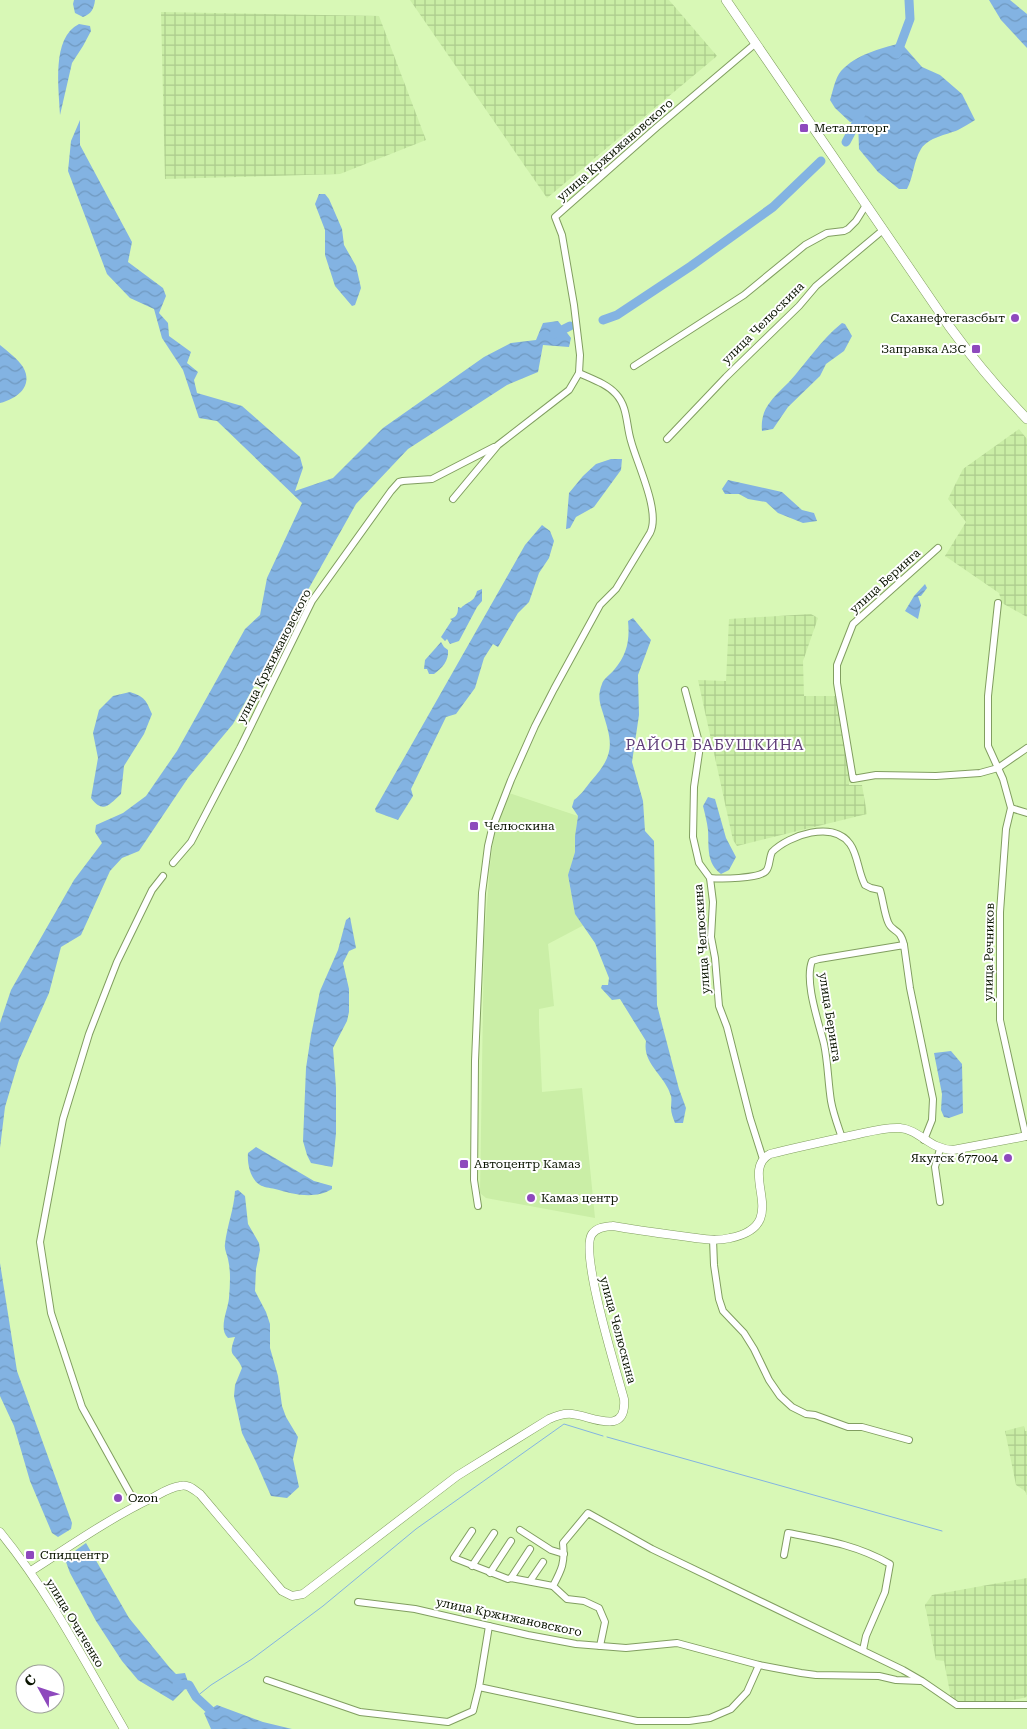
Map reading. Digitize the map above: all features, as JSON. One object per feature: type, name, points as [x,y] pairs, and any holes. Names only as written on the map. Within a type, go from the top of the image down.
[{"type":"main road","points":[[726,0],[971,356],[1027,420]]},
{"type":"street","name":"улица Кржижановского","points":[[173,863],[191,842],[240,748],[312,601],[391,490],[399,482],[432,479],[498,444],[569,390],[579,373],[580,355],[562,235],[555,217],[756,43]]},
{"type":"street","points":[[634,366],[744,295],[805,245],[827,233],[848,229],[856,221],[866,205]]},
{"type":"street","name":"улица Челюскина","points":[[666,439],[816,286],[883,230]]},
{"type":"street","points":[[478,1206],[474,1180],[475,1061],[482,893],[492,829],[511,780],[554,689],[600,605],[616,589],[654,524],[643,474],[629,434],[625,409],[616,394],[609,388],[579,373]]},
{"type":"street","name":"улица Кржижановского","points":[[453,499],[498,444]]},
{"type":"street","name":"улица Беринга","points":[[938,548],[853,624],[839,658],[836,671],[837,683],[853,779],[876,775],[969,775],[998,768]]},
{"type":"street","name":"улица Речников","points":[[998,603],[987,708],[988,746],[1003,780],[1011,808],[1006,829],[1000,912],[1000,1020],[1027,1136]]},
{"type":"street","name":"улица Челюскина","points":[[137,1506],[173,1488],[181,1485],[189,1486],[200,1494],[282,1591],[292,1596],[303,1594],[457,1476],[549,1419],[565,1414],[573,1414],[604,1422],[620,1419],[625,1410],[624,1399],[592,1280],[588,1244],[596,1230],[613,1226],[713,1239],[730,1238],[743,1234],[754,1227],[761,1218],[763,1206],[758,1174],[763,1159],[752,1126],[727,1027],[719,1006],[715,958],[711,937],[713,902],[710,878],[699,862],[693,838],[694,787],[700,746],[685,690]]},
{"type":"street","points":[[998,768],[1027,748]]},
{"type":"street","points":[[1011,808],[1027,813]]},
{"type":"street","points":[[710,878],[734,879],[762,874],[767,870],[772,852],[798,836],[824,831],[838,834],[845,838],[853,849],[865,885],[880,890],[888,922],[892,928],[900,933],[904,945],[910,988],[933,1099],[932,1120],[924,1140]]},
{"type":"street","points":[[31,1572],[87,1535],[137,1506],[82,1407],[51,1313],[40,1242],[63,1119],[89,1034],[117,962],[152,890],[163,876]]},
{"type":"street","name":"улица Беринга","points":[[842,1138],[831,1101],[824,1044],[810,981],[811,964],[818,959],[904,945]]},
{"type":"street","points":[[763,1159],[774,1153],[899,1128],[909,1130],[940,1149],[953,1150],[1027,1136]]},
{"type":"street","points":[[940,1149],[935,1167],[940,1202]]},
{"type":"street","points":[[713,1239],[718,1290],[723,1311],[744,1333],[769,1380],[780,1396],[792,1407],[806,1414],[815,1415],[848,1427],[862,1427],[909,1440]]},
{"type":"street","points":[[553,1586],[563,1569],[564,1544],[588,1513],[652,1549],[863,1650],[922,1681],[957,1705],[1027,1704]]},
{"type":"street","points":[[520,1530],[551,1550],[564,1554]]},
{"type":"street","points":[[472,1531],[454,1558],[508,1579],[553,1586],[567,1599],[584,1601],[599,1608],[605,1622],[600,1646]]},
{"type":"street","name":"улица Очиченко","points":[[0,1532],[31,1572],[55,1610],[124,1729]]},
{"type":"street","points":[[472,1566],[494,1532]]},
{"type":"street","points":[[784,1555],[788,1533],[834,1541],[871,1553],[890,1564],[885,1592],[866,1636],[863,1650]]},
{"type":"street","points":[[490,1573],[511,1541]]},
{"type":"street","points":[[511,1578],[530,1549]]},
{"type":"street","points":[[530,1581],[543,1562]]},
{"type":"street","name":"улица Кржижановского","points":[[358,1602],[415,1609],[576,1644],[626,1648],[677,1643],[759,1665],[816,1675],[879,1676],[896,1680],[922,1681]]},
{"type":"street","points":[[266,1680],[360,1712],[448,1722],[473,1711],[489,1626]]},
{"type":"street","points":[[479,1687],[637,1721],[689,1721],[710,1718],[731,1709],[747,1692],[759,1665]]},
{"type":"shaded area","points":[[410,0],[669,0],[717,56],[547,198]]},
{"type":"shaded area","points":[[161,12],[379,16],[426,140],[340,174],[165,179]]},
{"type":"shaded area","points":[[1019,429],[1027,439],[1027,617],[1002,603],[999,593],[945,556],[966,522],[948,499],[963,469]]},
{"type":"shaded area","points":[[811,614],[818,618],[803,661],[804,696],[836,696],[851,776],[849,776],[849,785],[862,785],[867,814],[737,846],[733,840],[698,680],[726,681],[729,619]]},
{"type":"shaded area","points":[[509,793],[578,816],[575,852],[568,876],[575,914],[584,925],[548,944],[554,1006],[539,1009],[539,1024],[542,1092],[582,1088],[595,1218],[486,1198],[480,1193],[484,942],[494,834]]},
{"type":"shaded area","points":[[1024,1426],[1025,1431],[1027,1431],[1027,1495],[1025,1491],[1016,1485],[1005,1431]]},
{"type":"shaded area","points":[[1027,1578],[1027,1697],[1004,1702],[962,1702],[951,1698],[944,1661],[936,1660],[925,1605],[932,1595]]},
{"type":"water","points":[[74,0],[95,0],[92,11],[83,17],[75,13]]},
{"type":"water","points":[[989,0],[1010,0],[1027,14],[1027,48],[1001,20]]},
{"type":"water","points":[[79,24],[90,26],[91,31],[72,63],[60,115],[58,78],[60,52],[64,40],[70,31]]},
{"type":"water","points":[[901,43],[922,67],[940,75],[962,94],[975,120],[924,145],[918,154],[907,189],[899,189],[878,172],[859,149],[858,121],[850,122],[835,108],[830,100],[837,77],[847,65],[861,56]]},
{"type":"water","points":[[80,120],[80,145],[132,242],[128,262],[163,288],[166,296],[159,313],[168,323],[169,336],[191,352],[187,363],[198,372],[194,380],[197,393],[242,406],[300,457],[303,468],[295,491],[333,478],[383,428],[484,357],[511,343],[536,340],[543,323],[558,321],[571,338],[569,347],[543,345],[538,372],[507,385],[408,449],[356,504],[233,724],[188,778],[139,851],[122,858],[110,871],[81,935],[61,947],[49,993],[19,1060],[5,1107],[0,1148],[0,1023],[11,990],[74,880],[102,843],[95,832],[96,825],[123,813],[146,796],[177,751],[245,629],[260,615],[267,578],[302,503],[217,421],[199,418],[183,370],[162,338],[154,309],[130,298],[107,274],[68,171],[71,141]]},
{"type":"water","points":[[319,194],[325,194],[329,199],[342,229],[344,245],[356,266],[361,288],[355,305],[352,306],[335,286],[325,255],[325,230],[315,204]]},
{"type":"water","points":[[842,323],[845,324],[852,336],[844,351],[826,364],[820,376],[788,407],[773,429],[762,431],[762,421],[770,402]]},
{"type":"water","points":[[0,345],[21,364],[26,374],[26,380],[25,386],[18,395],[0,403]]},
{"type":"water","points":[[611,459],[622,459],[621,470],[594,507],[576,517],[570,528],[566,529],[569,493],[596,464]]},
{"type":"water","points":[[728,480],[782,492],[802,510],[814,513],[817,521],[803,523],[778,513],[766,502],[748,499],[739,494],[725,494],[722,489]]},
{"type":"water","points":[[542,525],[550,531],[554,541],[549,558],[539,573],[529,602],[518,613],[498,647],[493,644],[484,658],[475,688],[456,714],[446,717],[411,789],[413,796],[398,820],[376,812],[375,809],[525,545]]},
{"type":"water","points":[[925,584],[927,588],[921,596],[918,596],[921,605],[918,619],[905,611],[914,596]]},
{"type":"water","points":[[482,589],[482,601],[459,641],[450,644],[447,639],[445,641],[441,637],[452,620],[450,619],[457,614],[458,607],[461,608],[471,601],[477,591]]},
{"type":"water","points":[[633,618],[651,640],[638,675],[639,715],[632,762],[643,801],[645,831],[654,841],[657,1005],[679,1089],[686,1108],[683,1123],[675,1123],[671,1112],[671,1096],[647,1056],[646,1041],[620,999],[612,1000],[601,988],[602,985],[608,985],[609,978],[595,943],[575,914],[568,875],[575,852],[578,816],[572,807],[574,800],[600,771],[610,747],[610,739],[599,694],[604,680],[625,653],[628,641],[628,621]]},
{"type":"water","points":[[441,642],[448,650],[447,658],[440,669],[434,674],[429,674],[427,669],[424,669],[425,660]]},
{"type":"water","points":[[130,692],[144,700],[152,714],[144,734],[124,766],[121,794],[106,806],[99,806],[91,798],[98,758],[93,733],[99,710],[113,696]]},
{"type":"water","points":[[708,797],[715,799],[726,838],[736,857],[729,870],[721,874],[713,865],[709,854],[708,830],[703,806]]},
{"type":"water","points":[[350,917],[356,948],[349,951],[343,963],[349,989],[349,1012],[347,1021],[333,1048],[336,1088],[336,1133],[332,1167],[311,1163],[303,1141],[306,1068],[320,991],[338,950],[346,920]]},
{"type":"water","points":[[951,1051],[962,1064],[963,1113],[949,1118],[944,1117],[941,1110],[942,1094],[934,1053]]},
{"type":"water","points":[[256,1147],[314,1181],[332,1186],[332,1189],[318,1194],[304,1195],[260,1185],[252,1175],[248,1161],[248,1153]]},
{"type":"water","points":[[238,1190],[245,1196],[248,1224],[259,1243],[260,1250],[256,1269],[255,1291],[270,1324],[270,1348],[278,1376],[282,1406],[298,1437],[293,1459],[299,1487],[287,1498],[271,1496],[242,1433],[234,1396],[235,1385],[242,1368],[232,1352],[235,1337],[228,1338],[224,1330],[230,1278],[225,1246],[235,1191]]},
{"type":"water","points":[[0,1263],[17,1371],[72,1523],[71,1529],[58,1537],[52,1533],[30,1481],[14,1426],[0,1396]]},
{"type":"water","points":[[86,1543],[129,1618],[176,1674],[185,1673],[189,1685],[173,1701],[138,1680],[122,1661],[96,1621],[66,1562],[76,1550]]},
{"type":"water","points":[[217,1705],[263,1722],[292,1729],[211,1729],[204,1713]]},
{"type":"waterway","points":[[897,54],[910,19],[909,0]]},
{"type":"waterway","points":[[846,142],[862,112]]},
{"type":"waterway","points":[[603,320],[617,315],[691,266],[773,207],[821,161]]},
{"type":"waterway","points":[[554,334],[570,326]]},
{"type":"waterway","points":[[196,1697],[211,1685],[252,1659],[323,1606],[416,1529],[564,1424],[603,1436]]},
{"type":"waterway","points":[[607,1437],[942,1531]]},
{"type":"waterway","points":[[177,1684],[189,1685],[196,1697],[210,1710]]},
{"type":"place","name":"Металлторг","points":[[804,128]]},
{"type":"place","name":"Саханефтегазсбыт","points":[[1015,318]]},
{"type":"place","name":"Заправка АЗС","points":[[976,349]]},
{"type":"place","name":"Челюскина","points":[[474,826]]},
{"type":"place","name":"Якутск 677004","points":[[1008,1158]]},
{"type":"place","name":"Автоцентр Камаз","points":[[464,1164]]},
{"type":"place","name":"Камаз центр","points":[[531,1198]]},
{"type":"place","name":"Ozon","points":[[118,1498]]},
{"type":"place","name":"Спидцентр","points":[[30,1555]]},
{"type":"district","name":"РАЙОН БАБУШКИНА","points":[[715,745]]}]
